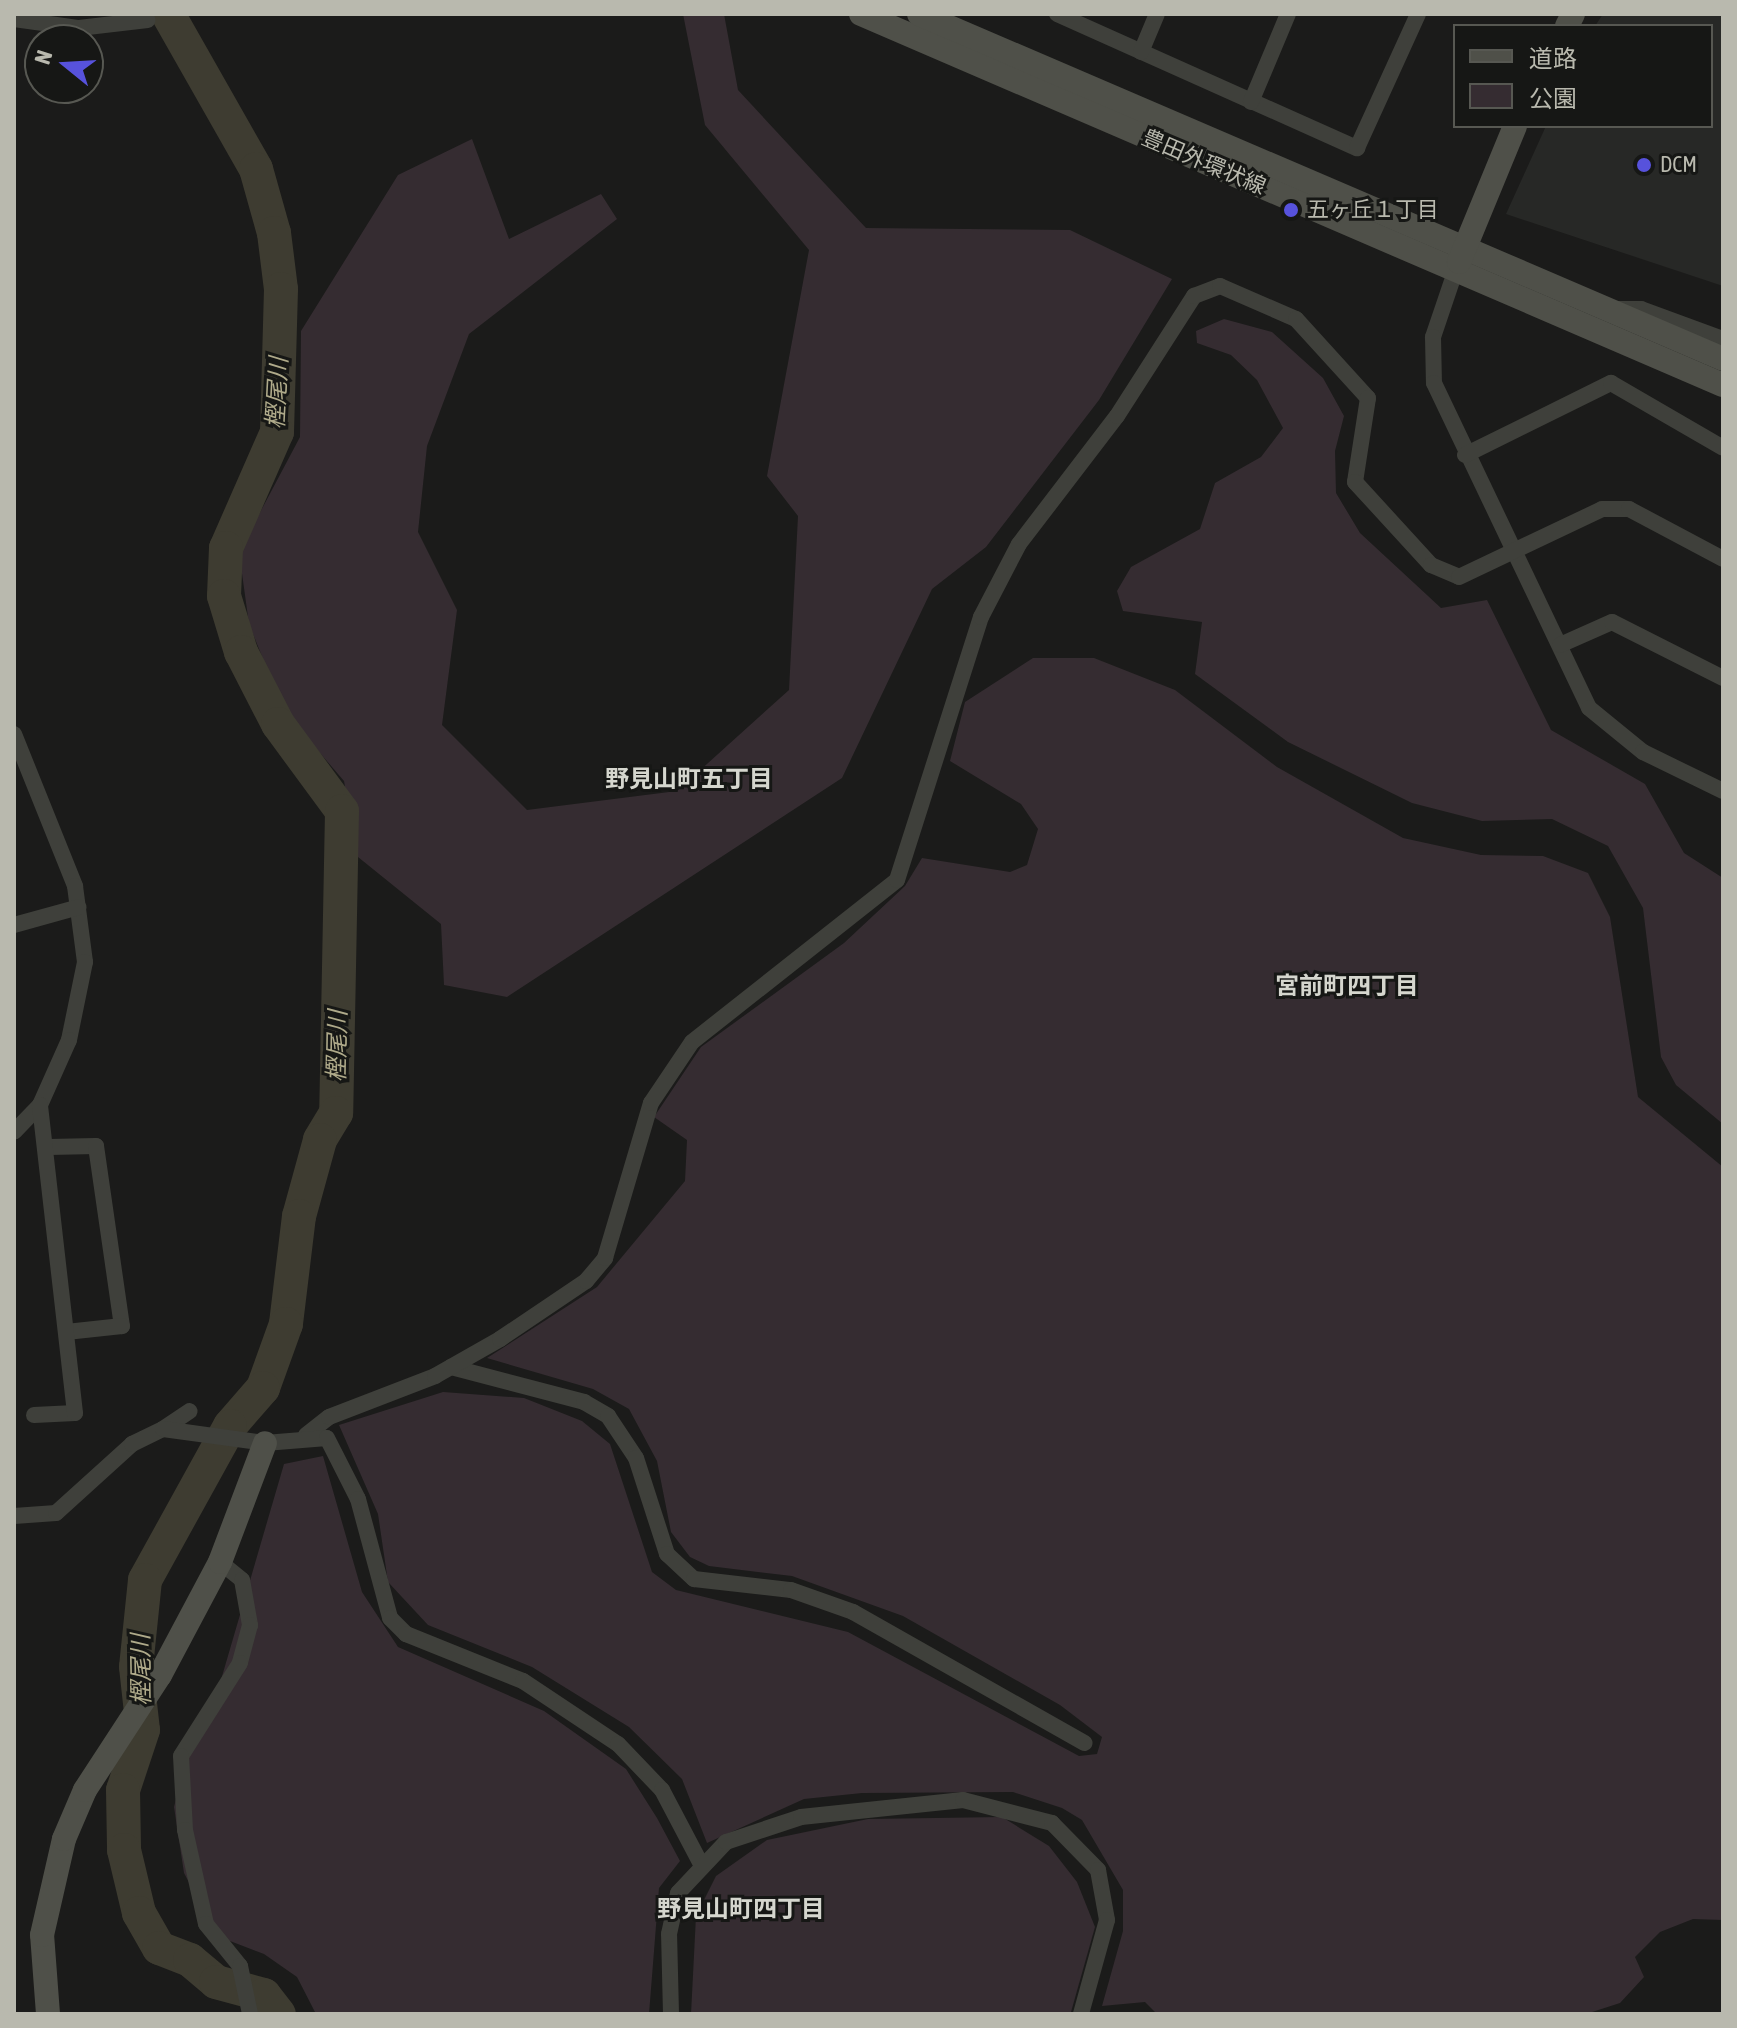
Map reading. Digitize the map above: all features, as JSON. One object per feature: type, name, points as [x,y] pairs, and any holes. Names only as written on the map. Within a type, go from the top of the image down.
[{"type":"street","name":"豊田外環状線","points":[[861,14],[1723,385]]},
{"type":"street","name":"豊田外環状線","points":[[919,14],[1723,359]]},
{"type":"street","points":[[1057,14],[1357,148],[1418,14]]},
{"type":"street","points":[[1141,52],[1157,14]]},
{"type":"street","points":[[1251,102],[1288,14]]},
{"type":"street","points":[[14,19],[79,28],[148,20]]},
{"type":"street","points":[[1514,128],[1455,272],[1433,337],[1434,383],[1465,455],[1589,708],[1643,752],[1723,791]]},
{"type":"street","points":[[306,1435],[329,1417],[451,1367],[586,1281],[605,1258],[651,1103],[692,1042],[897,880],[981,617],[1019,544],[1117,416],[1194,296],[1220,286],[1296,319],[1368,398],[1355,482],[1431,565],[1459,577],[1515,556],[1602,509],[1629,509],[1723,559]]},
{"type":"street","points":[[1610,310],[1641,309],[1723,339]]},
{"type":"street","points":[[1465,455],[1611,383],[1723,448]]},
{"type":"street","points":[[1560,645],[1612,622],[1723,678]]},
{"type":"street","points":[[14,734],[79,907],[85,962],[79,1004],[40,1105],[14,1132]]},
{"type":"street","points":[[14,925],[79,907]]},
{"type":"street","points":[[34,1415],[75,1413],[49,1147],[40,1105]]},
{"type":"street","points":[[49,1147],[96,1146],[122,1326],[66,1332]]},
{"type":"street","points":[[451,1367],[584,1402],[608,1416],[636,1458],[667,1554],[694,1579],[791,1590],[853,1612],[1085,1743]]},
{"type":"street","points":[[14,1516],[56,1513],[132,1444],[190,1411]]},
{"type":"street","points":[[163,1429],[265,1443],[306,1435],[327,1438],[345,1463],[390,1618],[406,1634],[523,1681],[618,1744],[662,1790],[700,1862]]},
{"type":"street","points":[[48,2014],[42,1935],[48,1882],[101,1762],[160,1675],[220,1562],[265,1443]]},
{"type":"street","points":[[220,1562],[242,1580],[250,1625],[240,1663],[181,1756],[185,1830],[206,1924],[240,1966],[250,2012]]},
{"type":"street","points":[[671,2014],[669,1934],[678,1893],[700,1862],[752,1831],[861,1806],[963,1800],[1038,1817],[1084,1851],[1104,1885],[1104,1942],[1081,2014]]},
{"type":"shaded area","points":[[1603,14],[1723,14],[1723,286],[1506,214],[1545,128],[1713,128],[1713,24],[1596,24]]},
{"type":"green space","points":[[683,14],[724,14],[738,90],[866,228],[1070,230],[1172,279],[1099,400],[986,547],[932,589],[842,778],[507,997],[444,985],[441,924],[358,857],[344,781],[284,711],[249,624],[239,552],[300,437],[301,331],[398,175],[472,139],[509,239],[601,194],[617,219],[469,334],[427,446],[418,532],[457,610],[442,725],[527,810],[677,791],[789,690],[798,516],[767,476],[809,250],[705,125]]},
{"type":"green space","points":[[1224,319],[1272,332],[1323,378],[1344,416],[1335,451],[1336,493],[1360,533],[1441,608],[1487,600],[1551,730],[1645,784],[1684,853],[1723,878],[1723,1124],[1676,1085],[1661,1057],[1643,908],[1608,846],[1552,819],[1482,821],[1412,803],[1288,742],[1195,674],[1202,622],[1123,611],[1117,591],[1131,567],[1200,529],[1215,483],[1261,457],[1283,428],[1257,380],[1231,355],[1197,343],[1196,331]]},
{"type":"green space","points":[[1033,658],[1094,658],[1175,690],[1277,767],[1403,838],[1481,855],[1543,856],[1588,873],[1610,917],[1638,1097],[1723,1167],[1723,1920],[1693,1919],[1660,1932],[1635,1957],[1644,1977],[1620,2003],[1586,2014],[1157,2014],[1145,2002],[1102,2006],[1123,1931],[1123,1890],[1082,1820],[1062,1808],[1013,1792],[862,1793],[804,1799],[707,1843],[682,1779],[629,1727],[532,1667],[428,1625],[388,1582],[378,1514],[339,1425],[443,1392],[524,1398],[582,1421],[610,1444],[652,1572],[676,1590],[848,1632],[1079,1756],[1097,1754],[1102,1737],[1060,1705],[903,1616],[792,1576],[709,1566],[690,1557],[671,1532],[657,1461],[629,1409],[593,1389],[487,1358],[597,1287],[685,1181],[687,1140],[654,1117],[701,1047],[844,943],[905,886],[922,858],[1010,872],[1027,865],[1038,829],[1021,804],[950,761],[965,702]]},
{"type":"green space","points":[[323,1456],[362,1592],[398,1647],[544,1711],[626,1769],[657,1818],[680,1861],[659,1888],[649,2014],[316,2014],[297,1977],[264,1954],[217,1936],[184,1873],[174,1807],[193,1732],[218,1690],[284,1464]]},
{"type":"green space","points":[[1002,1817],[1049,1846],[1077,1882],[1095,1927],[1071,2012],[691,2014],[696,1916],[716,1876],[767,1840],[868,1819]]},
{"type":"waterway","name":"樫尾川","points":[[168,14],[256,169],[274,233],[281,289],[277,432],[226,548],[224,596],[241,652],[278,724],[342,811],[336,1113],[320,1140],[299,1216],[286,1324],[263,1388],[230,1426],[145,1580],[136,1667],[143,1730],[123,1790],[124,1850],[139,1913],[159,1948],[190,1960],[216,1982],[264,1995],[279,2014]]},
{"type":"place","name":"DCM","points":[[1644,165]]},
{"type":"place","name":"五ヶ丘１丁目","points":[[1291,210]]},
{"type":"district","name":"野見山町五丁目","points":[[689,779]]},
{"type":"district","name":"宮前町四丁目","points":[[1347,986]]},
{"type":"district","name":"野見山町四丁目","points":[[741,1909]]}]
